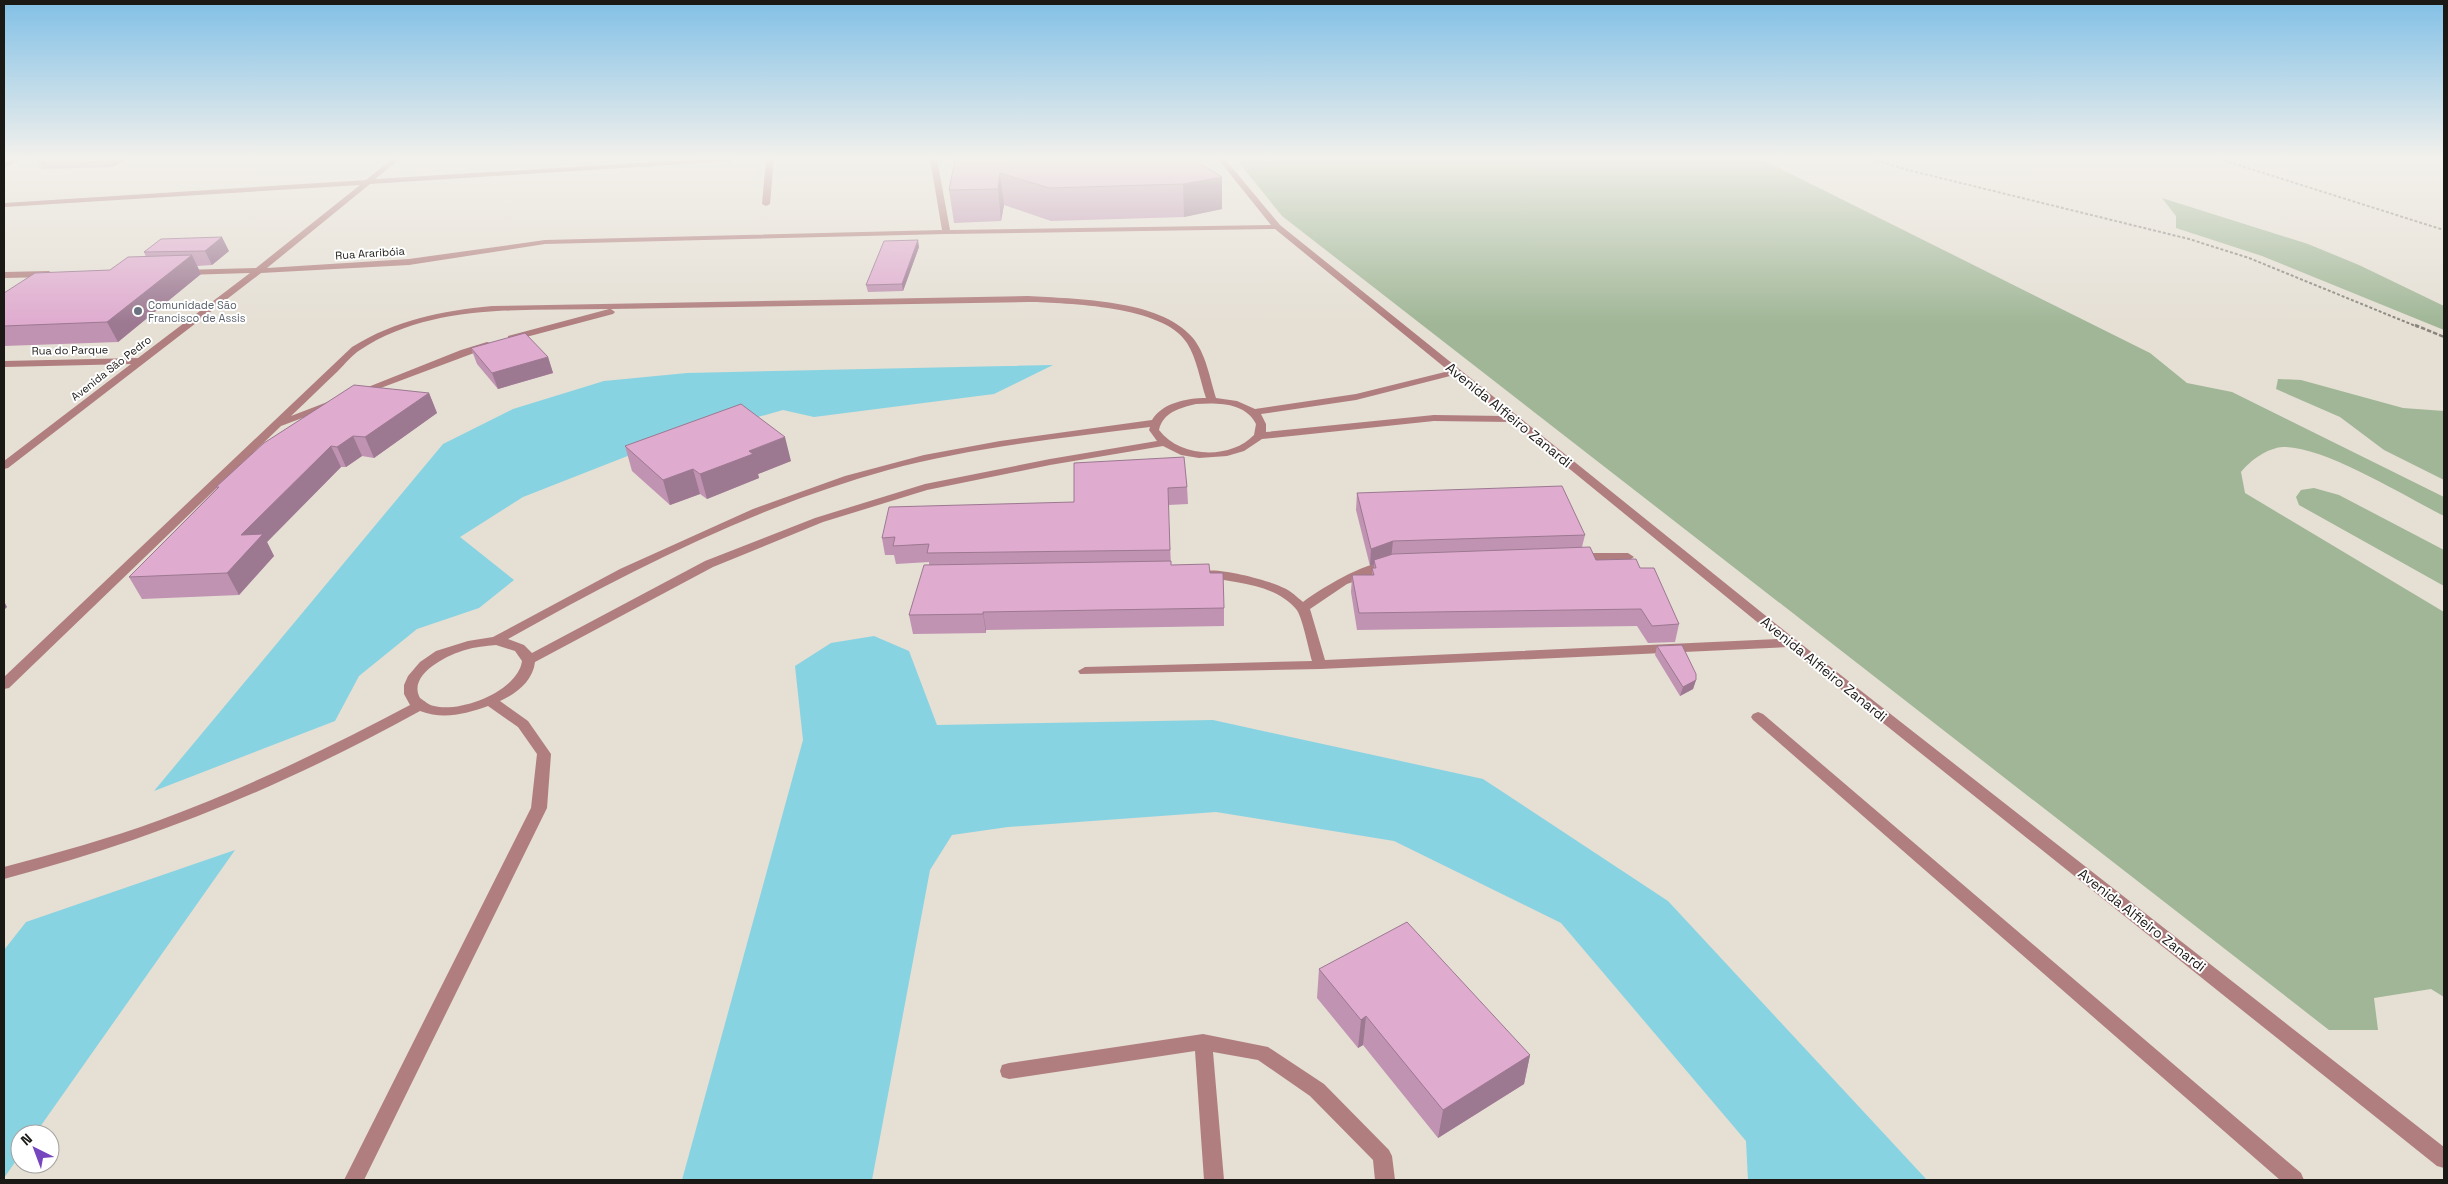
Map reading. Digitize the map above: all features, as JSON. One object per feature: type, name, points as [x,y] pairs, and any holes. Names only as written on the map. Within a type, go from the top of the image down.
[{"type":"street","name":"Avenida São Pedro","points":[[4,466],[259,270],[326,214]]},
{"type":"street","points":[[943,214],[946,232]]},
{"type":"street","name":"Avenida Alfieiro Zanardi","points":[[1267,214],[1277,227],[1791,643],[2444,1160]]},
{"type":"street","name":"Rua Araribóia","points":[[171,272],[365,266],[411,262],[493,248],[545,242],[946,232],[1277,227]]},
{"type":"street","points":[[4,275],[63,274]]},
{"type":"street","points":[[4,685],[355,349],[379,334],[410,321],[451,312],[492,309],[1028,299],[1078,301],[1128,309],[1171,325],[1190,340],[1212,401]]},
{"type":"street","points":[[275,426],[464,352],[632,307]]},
{"type":"street","name":"Rua do Parque","points":[[4,364],[137,362]]},
{"type":"street","points":[[1253,412],[1356,397],[1456,372]]},
{"type":"street","points":[[496,641],[562,603],[662,553],[757,512],[850,478],[934,457],[1022,440],[1154,423],[1169,409],[1196,401],[1235,404],[1253,412],[1260,419],[1262,427],[1259,436],[1240,450],[1224,454],[1190,454],[1163,444],[1154,430],[1154,423]]},
{"type":"street","points":[[1259,436],[1434,418],[1515,419]]},
{"type":"street","points":[[529,660],[709,564],[819,520],[925,486],[1050,462],[1163,444]]},
{"type":"street","points":[[1568,558],[1628,557]]},
{"type":"street","points":[[1303,608],[1331,586],[1359,573],[1398,564]]},
{"type":"street","points":[[1195,573],[1236,577],[1279,590],[1303,608],[1320,665]]},
{"type":"street","points":[[496,641],[519,646],[526,652],[529,660],[527,670],[519,682],[490,701],[451,712],[433,711],[419,706],[411,699],[409,688],[414,676],[425,665],[440,655],[458,647],[477,642],[496,641]]},
{"type":"street","points":[[1085,671],[1320,665],[1791,643]]},
{"type":"street","points":[[354,1180],[539,808],[544,754],[523,724],[490,701]]},
{"type":"street","points":[[4,873],[52,862],[137,836],[216,804],[351,744],[419,706]]},
{"type":"street","points":[[1758,717],[2294,1180]]},
{"type":"street","points":[[1203,1042],[1214,1180]]},
{"type":"street","points":[[1009,1071],[1203,1042],[1262,1053],[1317,1090],[1382,1156],[1386,1180]]},
{"type":"path","points":[[2088,214],[2189,239],[2249,258],[2444,337]]},
{"type":"path","points":[[2394,214],[2444,230]]},
{"type":"green space","points":[[1281,214],[1872,214],[2150,353],[2187,383],[2232,392],[2444,497],[2444,516],[2342,463],[2300,449],[2283,447],[2265,452],[2254,459],[2241,472],[2245,493],[2444,612],[2444,997],[2431,989],[2374,998],[2378,1030],[2329,1030]]},
{"type":"green space","points":[[2175,214],[2214,214],[2308,244],[2359,265],[2444,306],[2444,330],[2262,256],[2176,228]]},
{"type":"green space","points":[[2278,379],[2301,380],[2403,408],[2444,411],[2444,480],[2384,450],[2340,417],[2276,389]]},
{"type":"green space","points":[[2314,488],[2339,495],[2444,550],[2444,586],[2299,505],[2296,497],[2301,490]]},
{"type":"water","points":[[1053,365],[994,394],[814,417],[783,410],[648,448],[523,497],[460,537],[514,580],[479,608],[417,629],[359,676],[335,721],[154,791],[443,444],[513,409],[604,381],[687,373]]},
{"type":"water","points":[[874,636],[909,651],[937,725],[1213,720],[1483,779],[1668,901],[1927,1180],[1748,1180],[1746,1141],[1561,923],[1394,841],[1216,812],[1008,827],[952,835],[930,870],[872,1180],[682,1180],[803,740],[795,666],[831,643]]},
{"type":"water","points":[[235,850],[42,1124],[10,1124],[10,1169],[4,1178],[4,950],[26,922]]},
{"type":"building","points":[[222,237],[205,251],[144,252],[161,239]]},
{"type":"building","points":[[918,240],[902,284],[866,285],[884,241]]},
{"type":"building","points":[[192,255],[107,322],[4,326],[4,293],[35,273],[110,270],[128,257]]},
{"type":"building","points":[[525,333],[548,357],[492,373],[471,348]]},
{"type":"building","points":[[354,385],[429,393],[365,437],[353,436],[337,447],[331,446],[241,535],[263,534],[227,573],[129,577],[219,487],[216,487],[264,443]]},
{"type":"building","points":[[741,404],[785,437],[749,451],[753,454],[700,474],[693,469],[663,480],[625,446]]},
{"type":"building","points":[[1184,457],[1187,487],[1168,488],[1170,550],[927,553],[929,544],[893,546],[895,537],[882,538],[889,507],[1074,502],[1074,463]]},
{"type":"building","points":[[1562,486],[1585,535],[1393,541],[1371,549],[1357,493]]},
{"type":"building","points":[[1590,547],[1596,560],[1636,559],[1640,568],[1654,568],[1679,624],[1652,626],[1641,609],[1359,613],[1352,575],[1374,575],[1372,568],[1376,568],[1374,560],[1393,554]]},
{"type":"building","points":[[1171,561],[1171,565],[1209,564],[1210,573],[1223,573],[1224,608],[909,615],[924,565]]},
{"type":"building","points":[[1682,645],[1696,674],[1696,680],[1683,687],[1657,646]]},
{"type":"building","points":[[1407,922],[1530,1055],[1443,1110],[1366,1016],[1361,1020],[1319,969]]},
{"type":"place","name":"Comunidade São Francisco de Assis","points":[[138,311]]}]
